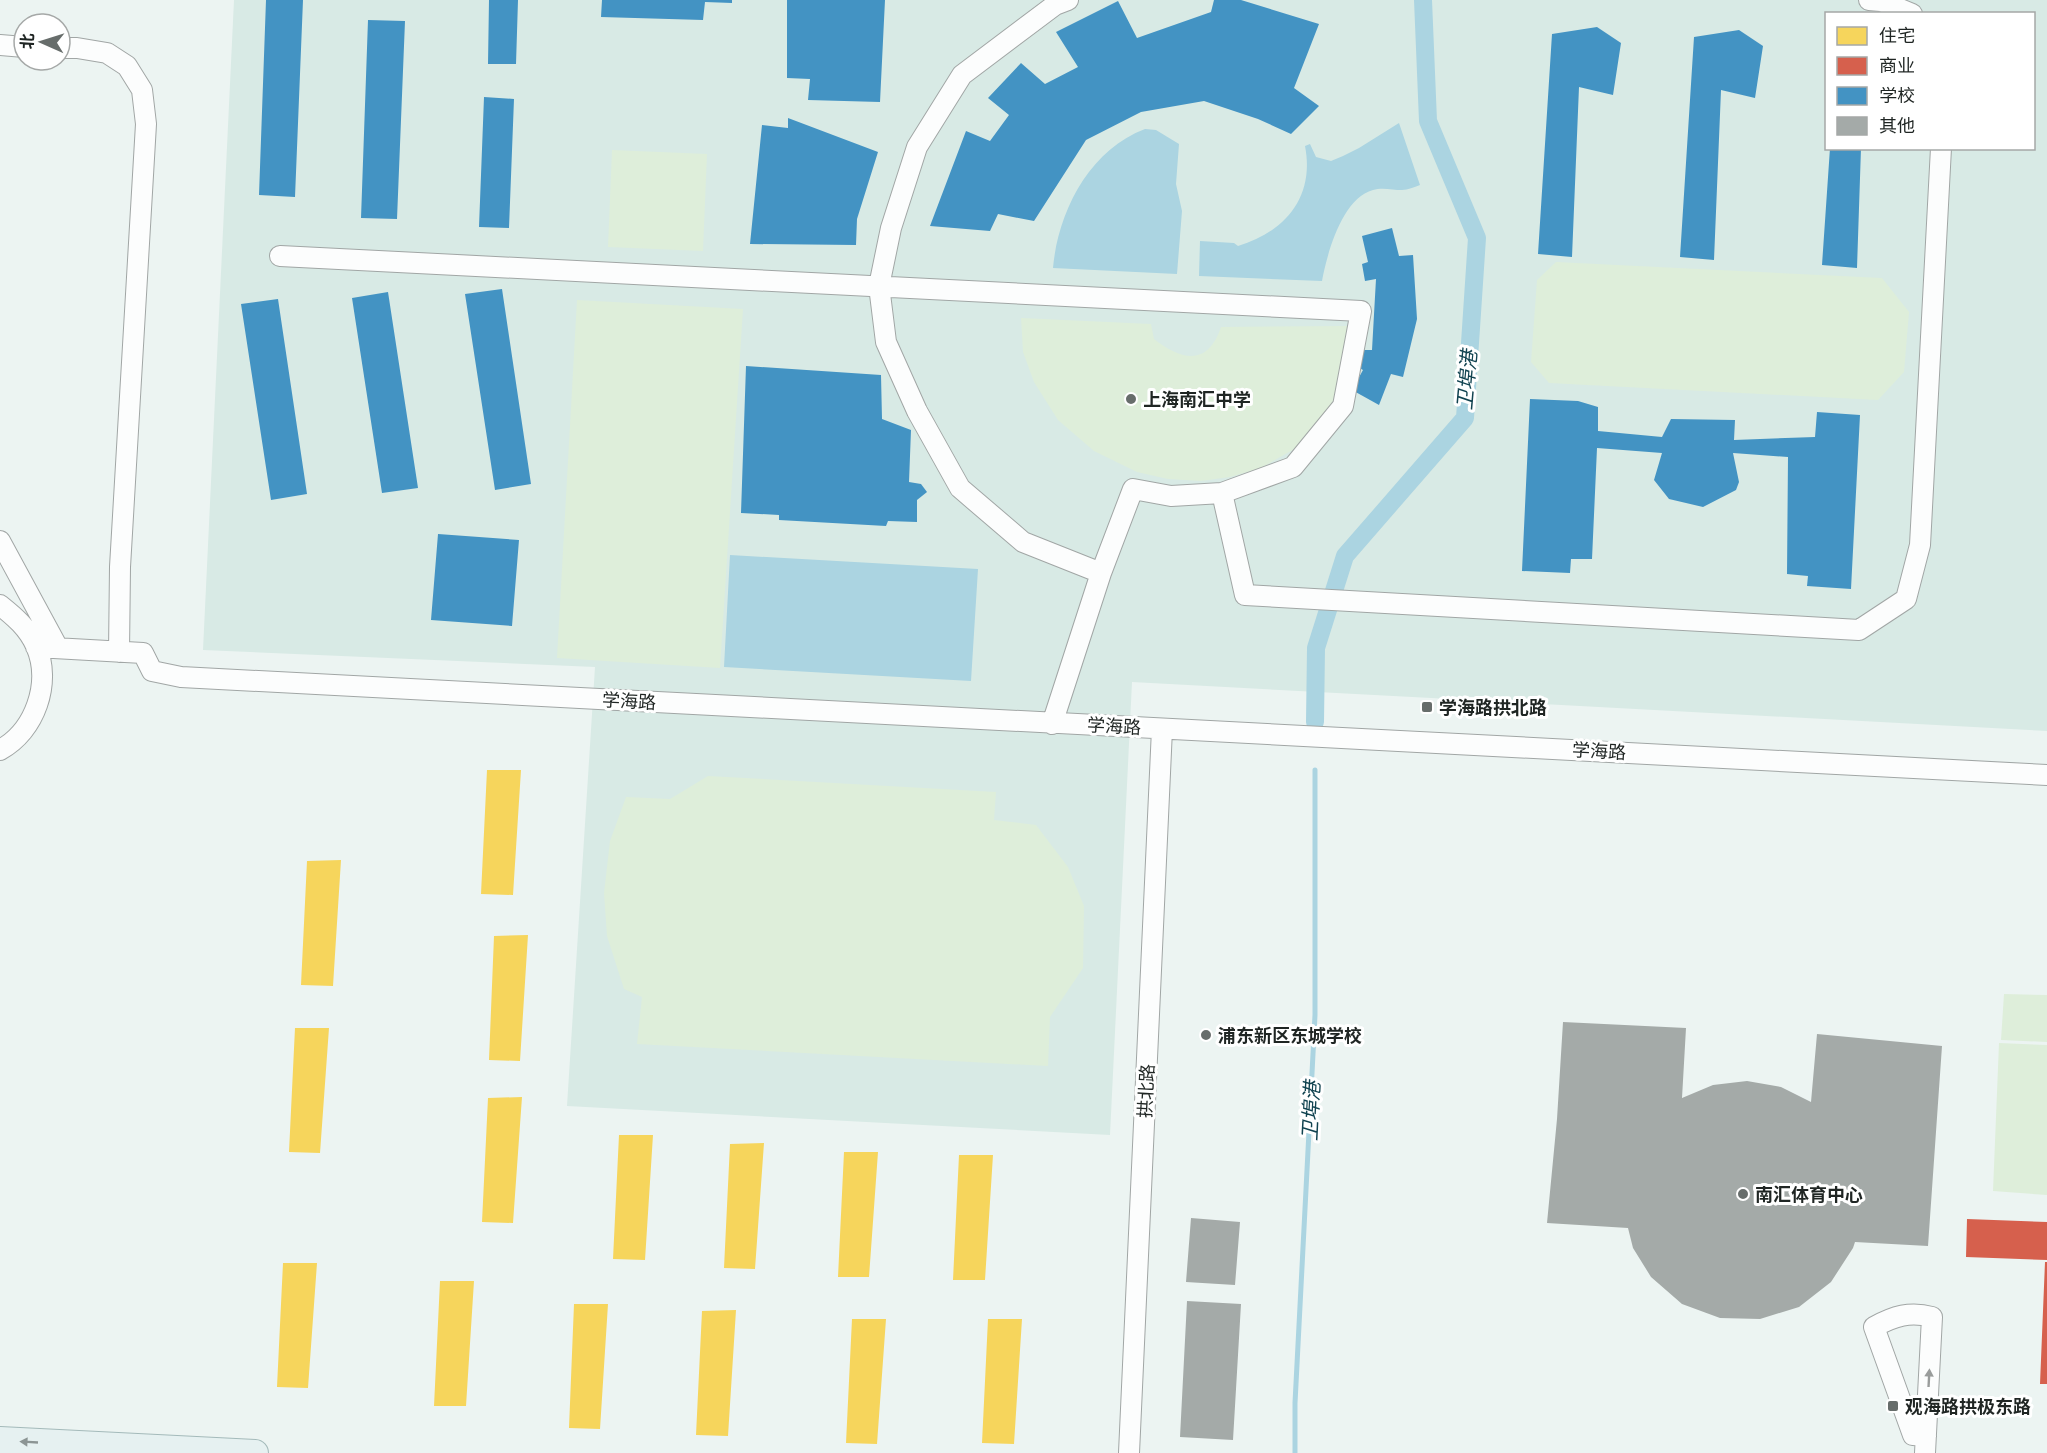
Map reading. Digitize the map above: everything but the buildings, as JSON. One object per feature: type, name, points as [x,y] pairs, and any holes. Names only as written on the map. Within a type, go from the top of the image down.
[{"type":"main road","points":[[0,1440],[255,1453]]},
{"type":"street","points":[[1068,0],[1055,5],[962,75],[917,147],[891,228],[879,286],[886,342],[917,411],[960,488],[1023,542],[1101,573]]},
{"type":"street","points":[[1869,0],[1881,0],[1908,12]]},
{"type":"street","points":[[36,647],[119,652],[120,567],[144,147],[144,112],[142,90],[127,66],[107,52],[72,48]]},
{"type":"street","points":[[1222,493],[1245,595],[1859,630],[1906,599],[1920,545],[1941,150]]},
{"type":"street","points":[[280,256],[1360,311],[1343,406],[1293,467],[1222,493],[1171,496],[1133,489],[1101,573],[1052,724]]},
{"type":"street","points":[[0,541],[58,648]]},
{"type":"street","points":[[0,605],[21,622],[36,647],[42,674],[39,700],[28,725],[9,745],[0,750]]},
{"type":"street","name":"学海路","points":[[119,652],[143,653],[152,671],[181,677],[2047,775]]},
{"type":"street","name":"拱北路","points":[[1129,1453],[1162,729]]},
{"type":"street","points":[[1915,1313],[1932,1317],[1926,1445],[1913,1435],[1874,1327],[1885,1321],[1915,1313]]},
{"type":"shaded area","name":"上海南汇中学","points":[[234,0],[2047,0],[2047,731],[1132,682],[1110,1135],[567,1106],[595,667],[203,650]]},
{"type":"green space","points":[[612,150],[707,154],[703,251],[608,247]]},
{"type":"green space","points":[[1556,262],[1882,278],[1909,312],[1904,372],[1878,400],[1549,383],[1531,362],[1537,280]]},
{"type":"green space","points":[[577,300],[743,309],[720,668],[557,658]]},
{"type":"green space","points":[[1021,318],[1151,324],[1154,339],[1174,352],[1193,356],[1209,348],[1216,340],[1221,327],[1351,326],[1336,401],[1296,448],[1261,468],[1230,477],[1201,481],[1168,479],[1137,472],[1094,451],[1058,420],[1034,382],[1023,352]]},
{"type":"green space","points":[[708,776],[996,792],[994,820],[1036,825],[1068,867],[1084,906],[1083,968],[1050,1017],[1048,1066],[637,1044],[642,997],[624,989],[607,936],[604,893],[610,841],[626,797],[670,799]]},
{"type":"green space","points":[[2004,994],[2047,995],[2047,1042],[2001,1040]]},
{"type":"green space","points":[[1999,1043],[2047,1045],[2047,1195],[1993,1191]]},
{"type":"water","points":[[1399,123],[1420,185],[1404,190],[1373,190],[1362,195],[1345,215],[1338,228],[1322,281],[1199,276],[1200,241],[1234,243],[1238,246],[1270,232],[1293,210],[1301,196],[1305,181],[1307,164],[1305,146],[1310,144],[1316,157],[1331,161],[1359,148]]},
{"type":"water","points":[[1145,129],[1156,130],[1179,144],[1176,184],[1182,211],[1177,274],[1053,268],[1062,226],[1080,185],[1108,152],[1125,139]]},
{"type":"water","points":[[730,555],[978,569],[971,681],[724,667]]},
{"type":"waterway","name":"卫埠港","points":[[1315,722],[1316,648],[1345,556],[1465,418],[1477,238],[1428,121],[1423,0]]},
{"type":"waterway","name":"卫埠港","points":[[1295,1453],[1295,1403],[1315,1015],[1315,770]]},
{"type":"place","name":"上海南汇中学","points":[[1131,399]]},
{"type":"place","name":"学海路拱北路","points":[[1427,707]]},
{"type":"place","name":"浦东新区东城学校","points":[[1206,1035]]},
{"type":"place","name":"南汇体育中心","points":[[1743,1194]]},
{"type":"place","name":"观海路拱极东路","points":[[1893,1406]]}]
